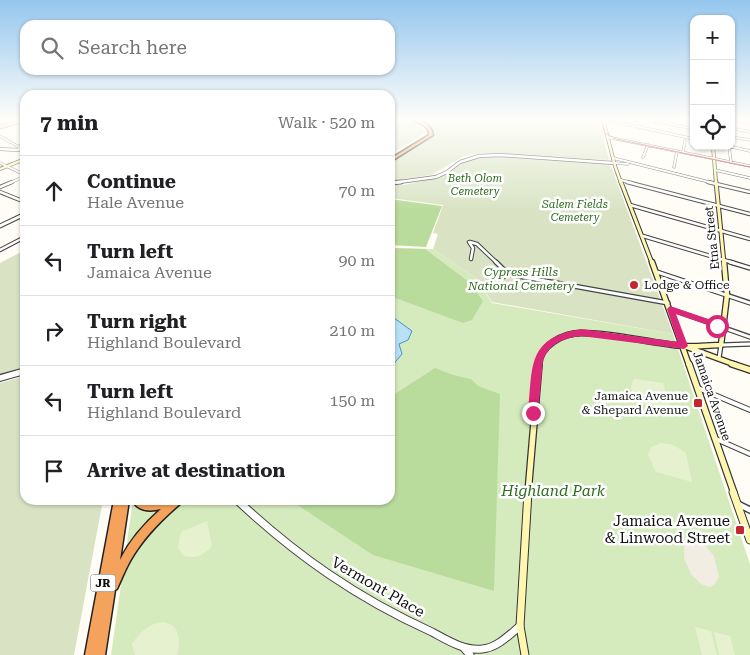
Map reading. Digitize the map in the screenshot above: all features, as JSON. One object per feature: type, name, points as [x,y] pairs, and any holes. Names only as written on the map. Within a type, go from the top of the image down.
[{"type":"highway","name":"JR","points":[[90,655],[117,505]]},
{"type":"highway","name":"JR","points":[[100,655],[124,505]]},
{"type":"highway","points":[[144,505],[151,507],[162,505]]},
{"type":"highway","points":[[108,604],[128,552],[151,523],[170,505]]},
{"type":"main road","name":"Jamaica Avenue","points":[[611,150],[630,206],[684,346],[750,540]]},
{"type":"main road","name":"Etna Street","points":[[713,150],[727,295],[721,345]]},
{"type":"main road","points":[[0,169],[20,161]]},
{"type":"main road","points":[[525,655],[520,626],[533,413],[538,360],[542,351],[553,341],[566,335],[581,332],[684,346],[721,345]]},
{"type":"main road","points":[[684,346],[750,370]]},
{"type":"street","points":[[644,157],[646,150]]},
{"type":"street","points":[[670,150],[750,166]]},
{"type":"street","points":[[729,150],[730,162]]},
{"type":"street","points":[[674,167],[677,151]]},
{"type":"street","points":[[395,182],[435,175],[463,158],[476,154],[499,154],[636,165],[750,192]]},
{"type":"street","points":[[395,182],[436,177],[466,159],[479,156],[500,155],[614,162]]},
{"type":"street","points":[[0,163],[20,174]]},
{"type":"street","points":[[715,170],[750,178]]},
{"type":"street","points":[[0,187],[20,178]]},
{"type":"street","points":[[621,180],[750,214]]},
{"type":"street","points":[[0,192],[20,200]]},
{"type":"street","points":[[630,206],[750,239]]},
{"type":"street","points":[[1,225],[20,216]]},
{"type":"street","points":[[643,236],[750,268]]},
{"type":"street","points":[[0,250],[20,240]]},
{"type":"street","points":[[471,259],[472,248],[468,243],[470,242],[477,244],[507,274]]},
{"type":"street","points":[[504,270],[498,271],[497,274],[503,276],[507,274],[668,303]]},
{"type":"street","points":[[657,272],[750,302]]},
{"type":"street","points":[[670,309],[750,337]]},
{"type":"street","points":[[721,345],[750,344]]},
{"type":"street","name":"Etna Street","points":[[719,358],[721,345]]},
{"type":"street","points":[[0,378],[20,372]]},
{"type":"street","points":[[698,388],[750,410]]},
{"type":"street","points":[[715,438],[750,454]]},
{"type":"street","points":[[738,504],[750,510]]},
{"type":"street","name":"Vermont Place","points":[[242,505],[282,541],[361,596],[415,625],[462,646],[486,649],[500,642],[520,626]]},
{"type":"street","points":[[462,646],[470,655]]},
{"type":"green space","points":[[412,150],[606,150],[609,160],[482,153],[464,156],[431,175],[395,180],[395,160]]},
{"type":"green space","points":[[490,156],[602,163],[611,166],[673,334],[492,302],[476,278],[433,249],[438,234],[433,233],[443,205],[395,199],[395,185],[404,185],[447,174],[468,159]]},
{"type":"green space","points":[[395,200],[442,206],[426,247],[395,245]]},
{"type":"green space","name":"Highland Park","points":[[395,248],[433,249],[476,278],[492,303],[673,334],[750,564],[750,655],[111,655],[132,505],[395,505]]},
{"type":"green space","points":[[395,248],[425,249],[469,282],[483,301],[472,320],[463,323],[395,298]]},
{"type":"green space","points":[[20,253],[20,368],[0,374],[0,263]]},
{"type":"green space","points":[[435,368],[471,379],[478,386],[500,394],[494,591],[373,555],[298,505],[395,505],[395,394]]},
{"type":"green space","points":[[20,377],[20,505],[102,505],[74,655],[0,655],[0,383]]},
{"type":"green space","points":[[634,379],[663,383],[670,406],[664,408],[649,406],[636,398],[631,386]]},
{"type":"green space","points":[[661,443],[673,445],[686,453],[692,482],[656,472],[648,455],[651,447]]},
{"type":"green space","points":[[207,521],[212,546],[199,556],[183,555],[178,548],[181,532]]},
{"type":"green space","points":[[163,622],[173,626],[178,634],[177,655],[135,655],[132,644],[138,636],[145,629]]},
{"type":"green space","points":[[695,627],[711,631],[717,655],[702,655]]},
{"type":"green space","points":[[714,632],[730,636],[735,655],[719,655]]},
{"type":"shaded area","points":[[688,538],[695,538],[704,544],[714,556],[719,577],[715,584],[710,587],[701,584],[691,574],[684,558],[684,546]]},
{"type":"water","points":[[395,319],[412,331],[408,340],[399,344],[402,354],[395,362]]},
{"type":"railway","points":[[667,150],[750,167]]},
{"type":"place","name":"Lodge & Office","points":[[634,285]]},
{"type":"place","name":"Jamaica Avenue & Shepard Avenue","points":[[698,403]]},
{"type":"place","name":"Jamaica Avenue & Linwood Street","points":[[740,530]]},
{"type":"route","points":[[533,413],[538,360],[542,351],[553,341],[566,335],[581,332],[684,346],[670,309],[717,326]]},
{"type":"park label","name":"Beth Olom Cemetery","points":[[475,184]]},
{"type":"park label","name":"Salem Fields Cemetery","points":[[575,210]]},
{"type":"park label","name":"Cypress Hills National Cemetery","points":[[521,279]]}]
